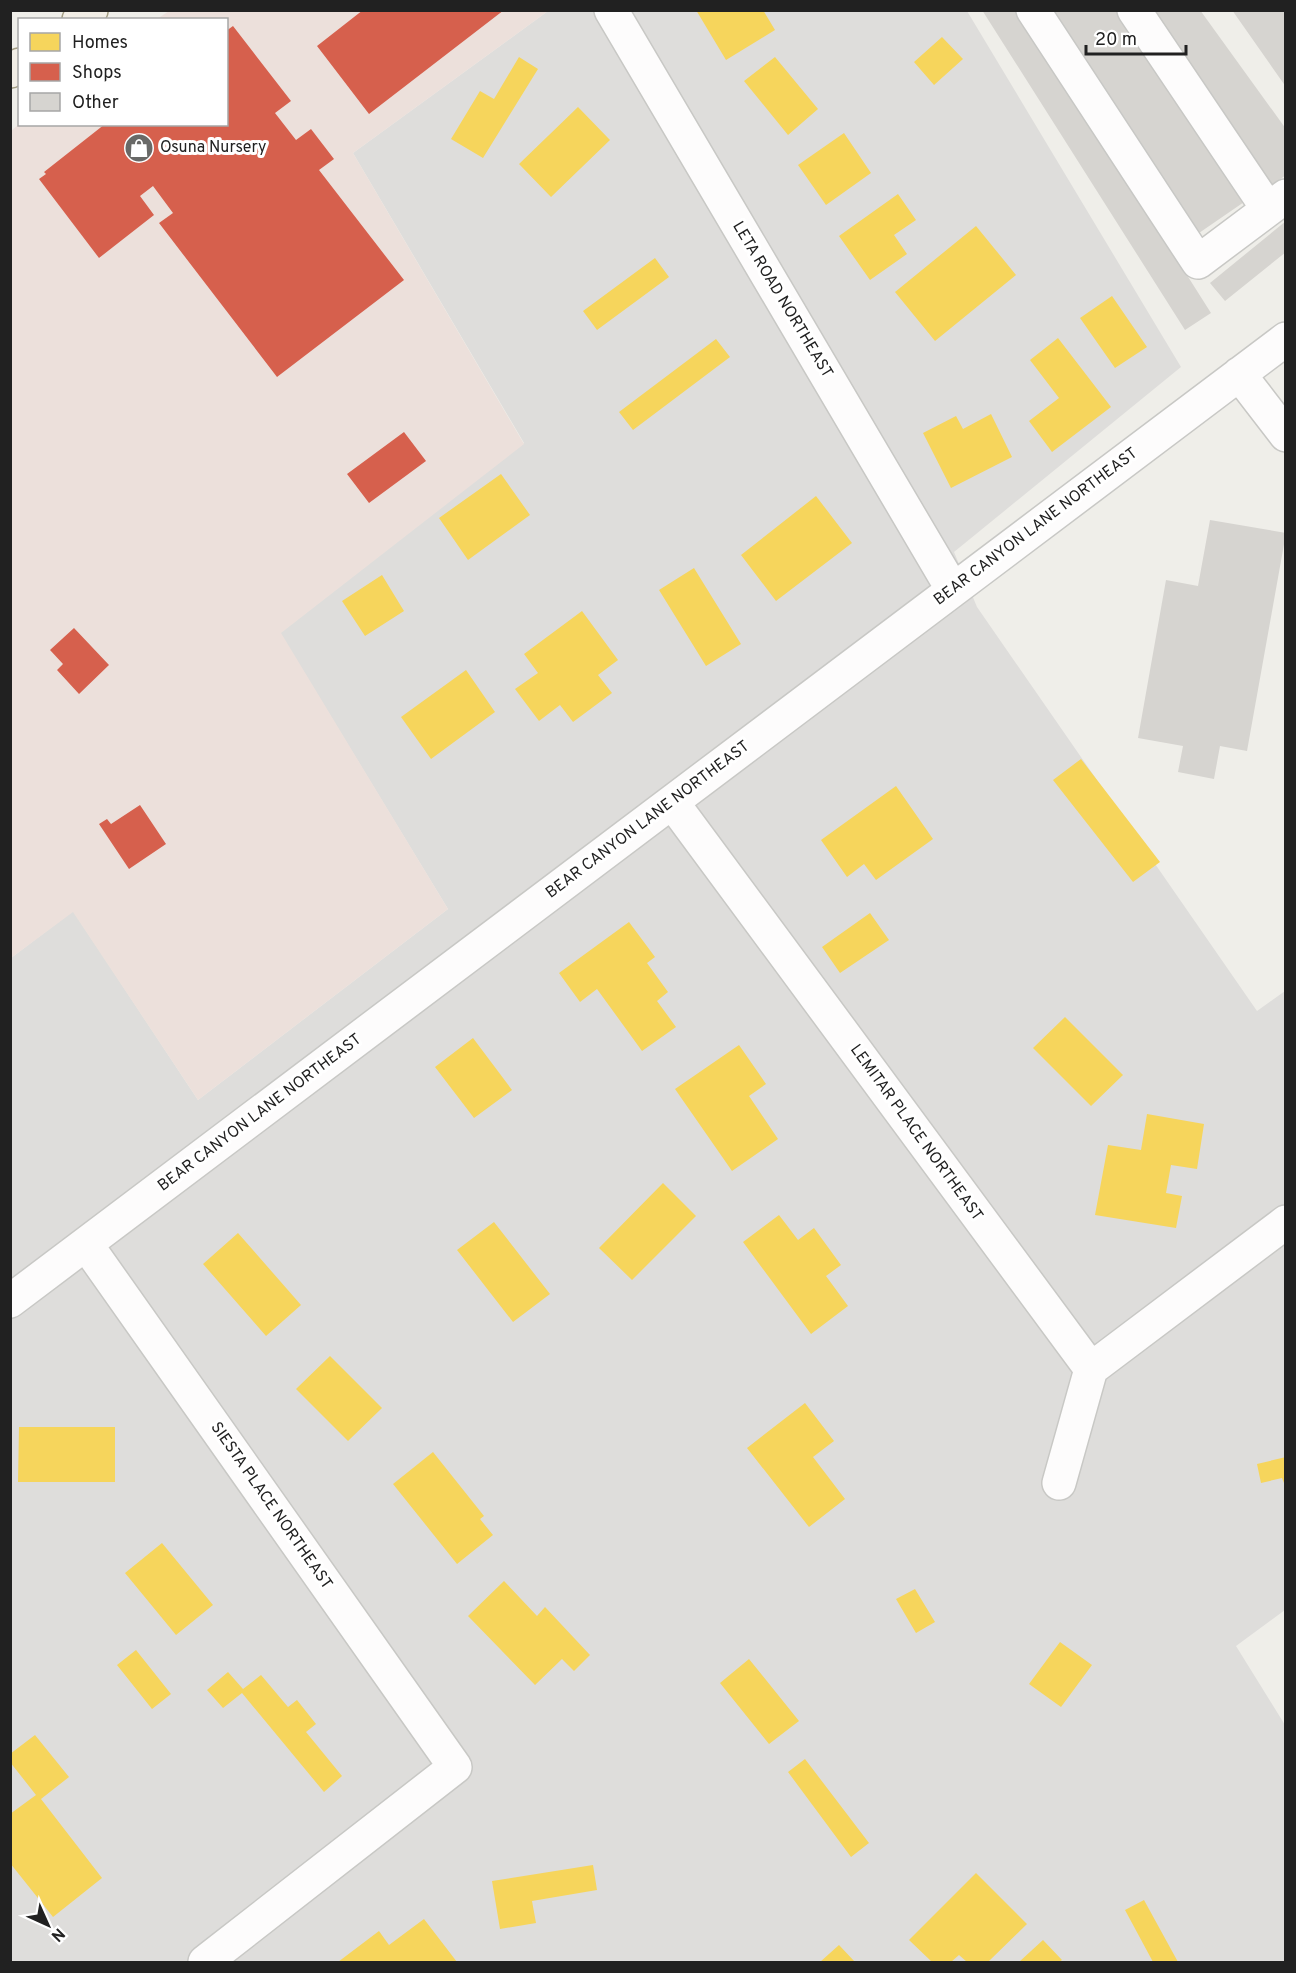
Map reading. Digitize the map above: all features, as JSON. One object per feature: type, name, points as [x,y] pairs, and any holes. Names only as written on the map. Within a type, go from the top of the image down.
[{"type":"street","name":"LETA ROAD NORTHEAST","points":[[611,10],[953,590]]},
{"type":"street","points":[[1033,10],[1198,262],[1277,203],[1134,10]]},
{"type":"street","name":"BEAR CANYON LANE NORTHEAST","points":[[10,1301],[1286,339]]},
{"type":"street","points":[[1239,374],[1286,435]]},
{"type":"street","name":"LEMITAR PLACE NORTHEAST","points":[[672,802],[1091,1369]]},
{"type":"street","points":[[1059,1483],[1091,1369],[1286,1222]]},
{"type":"street","name":"SIESTA PLACE NORTHEAST","points":[[86,1244],[455,1767],[205,1962]]},
{"type":"shaded area","points":[[169,11],[548,11],[353,153],[524,444],[281,633],[448,909],[198,1100],[73,912],[11,958],[11,131],[18,125],[228,126],[228,18],[158,18]]},
{"type":"shaded area","points":[[548,11],[967,11],[1181,367],[954,552],[977,607],[1257,1011],[1285,991],[1285,1610],[1236,1646],[1285,1725],[1285,1962],[11,1962],[11,958],[73,911],[198,1100],[448,909],[280,633],[524,443],[353,153]]},
{"type":"building: Homes","points":[[696,10],[763,10],[775,30],[726,60]]},
{"type":"building: Homes","points":[[942,37],[963,59],[934,85],[914,62]]},
{"type":"building: Homes","points":[[519,57],[538,69],[483,158],[451,139],[480,91],[494,99]]},
{"type":"building: Homes","points":[[775,57],[818,109],[788,135],[744,81]]},
{"type":"building: Homes","points":[[578,107],[610,140],[551,197],[519,164]]},
{"type":"building: Homes","points":[[844,133],[871,173],[826,205],[798,165]]},
{"type":"building: Homes","points":[[898,194],[916,220],[894,235],[907,254],[870,280],[839,236]]},
{"type":"building: Homes","points":[[976,226],[1016,275],[935,341],[895,292]]},
{"type":"building: Homes","points":[[655,258],[669,277],[597,330],[583,311]]},
{"type":"building: Homes","points":[[1112,296],[1147,347],[1115,368],[1080,318]]},
{"type":"building: Homes","points":[[1058,338],[1111,407],[1052,452],[1029,421],[1059,398],[1030,360]]},
{"type":"building: Homes","points":[[716,339],[730,357],[633,430],[619,412]]},
{"type":"building: Homes","points":[[991,414],[1012,457],[951,488],[923,433],[956,416],[963,429]]},
{"type":"building: Homes","points":[[501,474],[530,515],[468,560],[439,518]]},
{"type":"building: Homes","points":[[816,496],[852,543],[776,601],[741,555]]},
{"type":"building: Homes","points":[[694,568],[741,644],[706,666],[659,590]]},
{"type":"building: Homes","points":[[382,575],[404,611],[365,636],[342,601]]},
{"type":"building: Homes","points":[[582,611],[618,660],[598,675],[612,693],[573,722],[560,705],[539,721],[515,689],[538,673],[524,654]]},
{"type":"building: Homes","points":[[466,670],[495,712],[431,759],[401,717]]},
{"type":"building: Homes","points":[[1081,759],[1160,862],[1133,882],[1053,780]]},
{"type":"building: Homes","points":[[896,786],[933,839],[876,880],[864,864],[847,877],[821,840]]},
{"type":"building: Homes","points":[[870,913],[889,940],[840,973],[822,947]]},
{"type":"building: Homes","points":[[629,922],[655,957],[647,963],[668,992],[657,1001],[676,1027],[642,1051],[597,989],[580,1002],[559,973]]},
{"type":"building: Homes","points":[[1065,1017],[1123,1075],[1091,1106],[1033,1048]]},
{"type":"building: Homes","points":[[473,1038],[512,1090],[474,1118],[435,1067]]},
{"type":"building: Homes","points":[[739,1045],[766,1084],[749,1096],[778,1139],[732,1171],[675,1089]]},
{"type":"building: Homes","points":[[1147,1114],[1204,1124],[1197,1169],[1171,1165],[1166,1193],[1182,1196],[1176,1228],[1095,1215],[1108,1145],[1141,1150]]},
{"type":"building: Homes","points":[[663,1183],[696,1216],[632,1280],[599,1248]]},
{"type":"building: Homes","points":[[779,1215],[798,1240],[814,1228],[841,1265],[826,1276],[848,1306],[811,1334],[743,1242]]},
{"type":"building: Homes","points":[[494,1222],[550,1294],[513,1322],[457,1250]]},
{"type":"building: Homes","points":[[238,1233],[301,1305],[266,1336],[203,1264]]},
{"type":"building: Homes","points":[[330,1356],[382,1408],[348,1441],[296,1389]]},
{"type":"building: Homes","points":[[805,1403],[834,1441],[813,1457],[845,1499],[809,1527],[747,1448]]},
{"type":"building: Homes","points":[[19,1427],[115,1427],[115,1482],[18,1482]]},
{"type":"building: Homes","points":[[433,1452],[484,1516],[480,1519],[493,1535],[457,1564],[393,1484]]},
{"type":"building: Homes","points":[[1286,1457],[1286,1488],[1282,1478],[1261,1483],[1257,1464]]},
{"type":"building: Homes","points":[[162,1543],[213,1605],[176,1635],[125,1573]]},
{"type":"building: Homes","points":[[504,1581],[537,1616],[545,1607],[590,1655],[574,1671],[562,1659],[535,1685],[468,1616]]},
{"type":"building: Homes","points":[[915,1589],[935,1622],[916,1633],[896,1599]]},
{"type":"building: Homes","points":[[1060,1642],[1092,1665],[1061,1707],[1029,1684]]},
{"type":"building: Homes","points":[[136,1650],[171,1694],[152,1709],[117,1665]]},
{"type":"building: Homes","points":[[749,1659],[799,1721],[769,1744],[720,1683]]},
{"type":"building: Homes","points":[[228,1672],[243,1689],[261,1675],[288,1707],[297,1700],[316,1724],[306,1732],[342,1776],[324,1792],[242,1693],[223,1708],[207,1690]]},
{"type":"building: Homes","points":[[35,1735],[69,1777],[41,1799],[102,1878],[53,1917],[10,1863],[10,1814],[36,1795],[10,1762],[10,1754]]},
{"type":"building: Homes","points":[[805,1759],[869,1843],[851,1857],[788,1772]]},
{"type":"building: Homes","points":[[593,1865],[597,1890],[532,1901],[536,1923],[500,1929],[492,1881]]},
{"type":"building: Homes","points":[[976,1873],[1027,1924],[988,1962],[967,1962],[959,1955],[951,1962],[932,1962],[909,1940]]},
{"type":"building: Homes","points":[[1144,1900],[1178,1962],[1153,1962],[1125,1910]]},
{"type":"building: Homes","points":[[424,1919],[457,1962],[338,1962],[379,1931],[389,1945]]},
{"type":"building: Homes","points":[[1043,1940],[1062,1960],[1059,1962],[1019,1962]]},
{"type":"building: Homes","points":[[839,1945],[855,1962],[820,1962]]},
{"type":"building: Shops","points":[[363,10],[504,10],[369,114],[317,46]]},
{"type":"building: Shops","points":[[233,26],[291,101],[275,113],[296,140],[311,129],[334,159],[319,170],[404,280],[277,377],[159,223],[173,213],[153,186],[140,196],[154,215],[99,258],[39,179],[46,174],[44,172],[102,126],[228,126],[228,30]]},
{"type":"building: Shops","points":[[404,432],[426,461],[369,503],[347,474]]},
{"type":"building: Shops","points":[[74,628],[109,665],[79,694],[57,670],[63,664],[50,650]]},
{"type":"building: Shops","points":[[140,805],[166,844],[129,869],[99,824],[107,819],[111,824]]},
{"type":"building: Other","points":[[982,10],[1019,10],[1211,313],[1185,330]]},
{"type":"building: Other","points":[[1046,10],[1117,10],[1247,200],[1199,233]]},
{"type":"building: Other","points":[[1147,10],[1200,10],[1286,129],[1286,175],[1272,185]]},
{"type":"building: Other","points":[[1232,10],[1286,10],[1286,87]]},
{"type":"building: Other","points":[[1286,221],[1286,252],[1225,301],[1210,283]]},
{"type":"building: Other","points":[[1210,520],[1286,533],[1247,751],[1220,746],[1214,779],[1178,772],[1183,746],[1138,738],[1166,580],[1198,586]]},
{"type":"place","name":"Osuna Nursery","points":[[139,148]]}]
